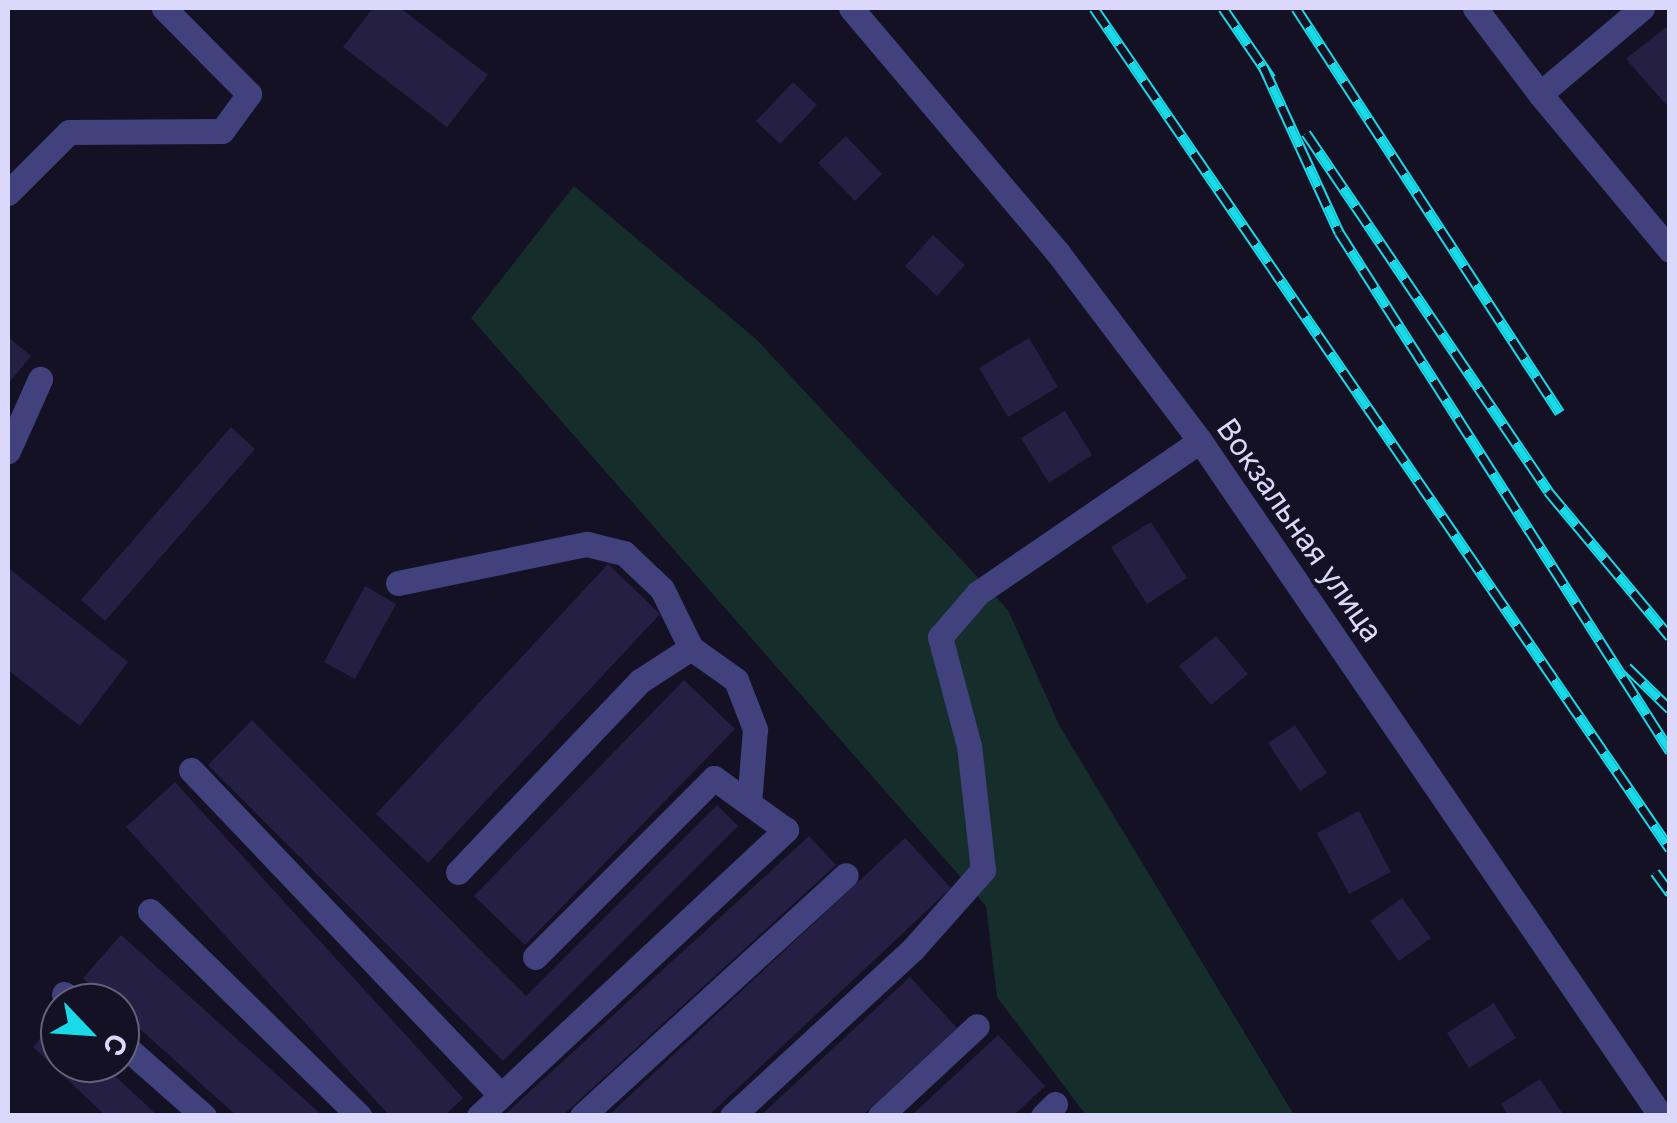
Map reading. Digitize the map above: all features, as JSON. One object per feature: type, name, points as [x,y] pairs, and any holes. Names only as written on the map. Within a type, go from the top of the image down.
[{"type":"street","points":[[8,193],[69,132],[222,131],[249,94],[164,8]]},
{"type":"street","name":"Вокзальная улица","points":[[852,8],[1058,253],[1200,441],[1660,1116]]},
{"type":"street","points":[[1475,8],[1540,94],[1670,250]]},
{"type":"street","points":[[1540,94],[1642,8]]},
{"type":"street","points":[[8,451],[40,378]]},
{"type":"street","points":[[732,1116],[913,949],[983,870],[969,746],[940,637],[978,593],[1200,441]]},
{"type":"street","points":[[398,583],[587,544],[624,553],[662,589],[691,648],[736,680],[755,730],[749,803]]},
{"type":"street","points":[[458,872],[640,681],[691,648]]},
{"type":"street","points":[[191,770],[500,1095]]},
{"type":"street","points":[[479,1116],[786,830],[714,778],[535,958]]},
{"type":"street","points":[[582,1116],[846,875]]},
{"type":"street","points":[[150,911],[359,1116]]},
{"type":"street","points":[[880,1116],[976,1026]]},
{"type":"street","points":[[140,1060],[204,1116]]},
{"type":"green space","points":[[574,186],[757,340],[1008,610],[1059,725],[1294,1115],[1086,1115],[997,997],[986,906],[471,318]]},
{"type":"building","points":[[373,8],[400,8],[488,75],[447,127],[343,47]]},
{"type":"building","points":[[1670,24],[1670,109],[1626,59]]},
{"type":"building","points":[[793,82],[817,105],[780,144],[756,121]]},
{"type":"building","points":[[846,136],[882,174],[855,201],[818,163]]},
{"type":"building","points":[[933,235],[965,265],[937,296],[905,266]]},
{"type":"building","points":[[8,337],[31,356],[8,384]]},
{"type":"building","points":[[1029,338],[1058,387],[1008,417],[979,368]]},
{"type":"building","points":[[1065,411],[1092,455],[1049,483],[1021,438]]},
{"type":"building","points":[[231,427],[255,449],[105,621],[81,600]]},
{"type":"building","points":[[1151,522],[1187,578],[1147,604],[1111,547]]},
{"type":"building","points":[[608,564],[660,614],[428,863],[376,814]]},
{"type":"building","points":[[8,568],[128,662],[80,726],[8,670]]},
{"type":"building","points":[[365,586],[396,604],[355,679],[324,662]]},
{"type":"building","points":[[1216,636],[1248,674],[1211,705],[1179,666]]},
{"type":"building","points":[[684,680],[735,729],[525,945],[474,896]]},
{"type":"building","points":[[252,720],[526,996],[717,805],[738,826],[503,1061],[208,765]]},
{"type":"building","points":[[1295,725],[1327,773],[1300,791],[1268,743]]},
{"type":"building","points":[[175,782],[463,1098],[444,1116],[390,1116],[126,827]]},
{"type":"building","points":[[1359,811],[1391,872],[1349,894],[1317,833]]},
{"type":"building","points":[[809,836],[836,865],[562,1116],[503,1116]]},
{"type":"building","points":[[905,838],[951,888],[708,1116],[608,1116]]},
{"type":"building","points":[[1402,898],[1431,938],[1399,961],[1370,921]]},
{"type":"building","points":[[121,935],[323,1116],[237,1116],[140,1029],[140,983],[89,983],[83,978]]},
{"type":"building","points":[[910,977],[957,1028],[862,1116],[760,1116]]},
{"type":"building","points":[[1494,1003],[1516,1038],[1469,1068],[1447,1033]]},
{"type":"building","points":[[998,1035],[1045,1086],[1013,1116],[911,1116]]},
{"type":"building","points":[[1540,1079],[1564,1116],[1508,1116],[1501,1104]]},
{"type":"building","points":[[71,1083],[123,1083],[158,1116],[106,1116]]},
{"type":"railway","points":[[1094,8],[1670,849]]},
{"type":"railway","points":[[1223,8],[1271,78]]},
{"type":"railway","points":[[1296,8],[1560,413]]},
{"type":"railway","points":[[1263,66],[1339,232],[1670,751]]},
{"type":"railway","points":[[1306,133],[1548,491],[1670,637]]},
{"type":"railway","points":[[1627,667],[1670,709]]},
{"type":"railway","points":[[1655,872],[1670,893]]}]
